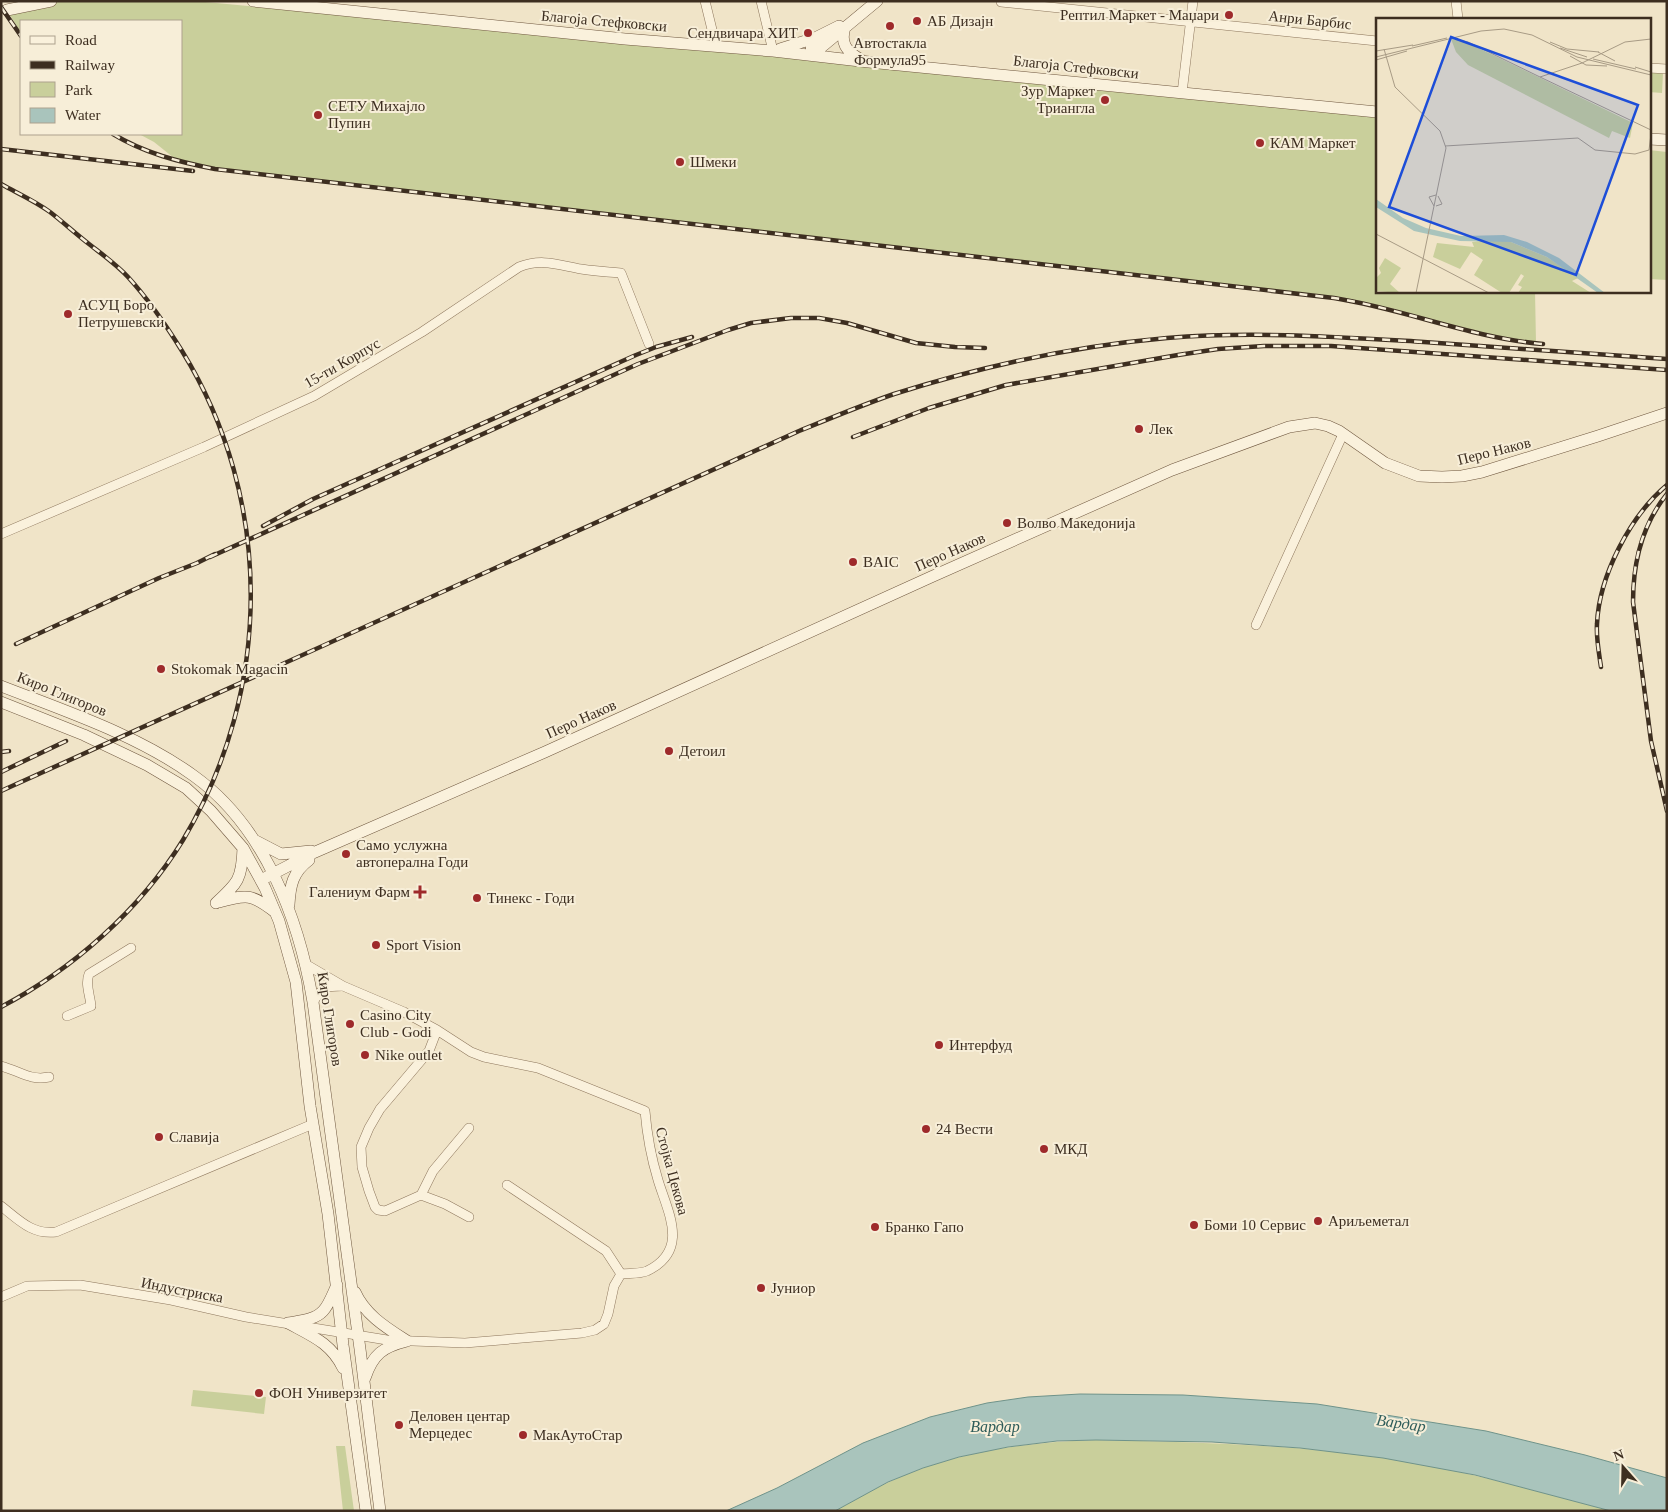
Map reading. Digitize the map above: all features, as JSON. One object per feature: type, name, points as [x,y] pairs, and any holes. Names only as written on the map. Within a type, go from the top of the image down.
[{"type":"street","points":[[4,12],[20,1]]},
{"type":"street","points":[[4,12],[51,1]]},
{"type":"street","name":"Благоја Стефковски","points":[[253,1],[625,40],[773,50],[864,61],[1376,112]]},
{"type":"street","points":[[706,1],[716,46]]},
{"type":"street","points":[[761,1],[773,50],[816,38],[856,17]]},
{"type":"street","points":[[812,55],[877,1]]},
{"type":"street","points":[[1182,93],[1192,1]]},
{"type":"street","points":[[1456,1],[1458,18]]},
{"type":"street","name":"Анри Барбис","points":[[1001,2],[1376,41]]},
{"type":"street","points":[[845,27],[843,40],[846,48],[864,61]]},
{"type":"street","points":[[812,55],[811,43],[816,38]]},
{"type":"street","points":[[1650,68],[1667,69]]},
{"type":"street","points":[[1650,139],[1667,140]]},
{"type":"street","name":"15-ти Корпус","points":[[1,534],[204,447],[314,396],[422,332],[519,267],[532,262],[548,262],[582,269],[621,273],[650,344]]},
{"type":"street","name":"Перо Наков","points":[[261,880],[323,849],[545,752],[931,577],[1197,460],[1288,427],[1303,424],[1328,426],[1385,463],[1400,470],[1419,476],[1442,477],[1462,476],[1544,453],[1667,412]]},
{"type":"street","points":[[1256,625],[1342,434]]},
{"type":"street","name":"Киро Глигоров","points":[[1,686],[104,726],[183,768],[220,798],[234,813],[273,874],[289,906],[307,965],[313,1002],[380,1511]]},
{"type":"street","name":"Киро Глигоров","points":[[1,702],[84,735],[164,774],[186,788],[211,811],[242,848],[261,880],[279,921],[296,982],[313,1124],[328,1214],[366,1511]]},
{"type":"street","points":[[251,838],[281,854],[323,849]]},
{"type":"street","points":[[242,848],[242,865],[239,877],[235,885],[216,903],[239,896],[248,897],[257,900],[275,912]]},
{"type":"street","points":[[289,906],[291,884],[296,873],[300,867],[323,849]]},
{"type":"street","points":[[67,1016],[91,1006],[87,980],[89,974],[131,948]]},
{"type":"street","name":"Стојка Цекова","points":[[307,965],[343,986],[438,1030],[471,1052],[484,1058],[538,1068],[645,1112],[649,1144],[658,1180],[669,1210],[673,1231],[672,1247],[665,1259],[646,1272],[621,1274]]},
{"type":"street","points":[[313,1002],[324,988],[343,986]]},
{"type":"street","points":[[438,1030],[428,1051],[380,1109],[369,1128],[361,1148],[362,1167],[369,1192],[378,1210],[385,1211],[421,1195],[433,1171],[470,1128]]},
{"type":"street","points":[[1,1066],[15,1070],[28,1077],[39,1079],[50,1077]]},
{"type":"street","points":[[1,1206],[35,1231],[45,1234],[56,1232],[313,1124]]},
{"type":"street","points":[[358,1336],[437,1343],[501,1341],[582,1333],[594,1330],[604,1324],[614,1286],[621,1274],[606,1251],[507,1185]]},
{"type":"street","points":[[421,1195],[445,1204],[469,1217]]},
{"type":"street","points":[[349,1275],[362,1305],[379,1323],[407,1341]]},
{"type":"street","name":"Индустриска","points":[[1,1297],[27,1286],[80,1285],[170,1300],[246,1317],[358,1336]]},
{"type":"street","points":[[288,1323],[304,1320],[324,1311],[337,1285]]},
{"type":"street","points":[[288,1323],[330,1348],[340,1362],[349,1382]]},
{"type":"street","points":[[364,1382],[373,1358],[384,1349],[407,1341]]},
{"type":"green space","points":[[51,1],[195,1],[1376,112],[1376,292],[1535,292],[1536,343],[1484,335],[1376,306],[1334,298],[260,175],[179,162],[154,142],[141,135],[182,135],[182,20],[20,20],[20,32],[7,10]]},
{"type":"green space","points":[[1650,71],[1663,73],[1662,93],[1650,92]]},
{"type":"green space","points":[[1650,150],[1667,152],[1667,280],[1650,279]]},
{"type":"green space","points":[[193,1390],[266,1397],[264,1414],[191,1406]]},
{"type":"green space","points":[[1096,1440],[1204,1443],[1347,1453],[1469,1474],[1611,1511],[835,1511],[889,1482],[939,1463],[964,1456],[1016,1446]]},
{"type":"green space","points":[[336,1446],[345,1446],[354,1511],[343,1511]]},
{"type":"water","name":"Вардар","points":[[1080,1394],[1183,1395],[1317,1404],[1486,1431],[1585,1455],[1667,1478],[1667,1511],[1611,1511],[1475,1475],[1383,1458],[1300,1448],[1212,1442],[1096,1440],[1057,1441],[1008,1447],[959,1457],[923,1468],[888,1482],[835,1511],[726,1511],[777,1488],[863,1443],[930,1417],[987,1403],[1028,1397]]},
{"type":"railway","points":[[1,7],[20,35]]},
{"type":"railway","points":[[115,135],[162,156],[215,169],[1334,298],[1386,309],[1490,336],[1543,344]]},
{"type":"railway","points":[[1,149],[193,171]]},
{"type":"railway","points":[[1,184],[50,212],[119,268],[150,304],[182,351],[212,409],[234,469],[246,532],[251,595],[246,659],[234,721],[213,782],[183,840],[147,890],[103,936],[54,975],[1,1007]]},
{"type":"railway","points":[[210,557],[638,364],[751,323],[791,318],[819,318],[847,323],[916,343],[985,348]]},
{"type":"railway","points":[[1,791],[799,431],[894,394],[995,366],[1098,346],[1167,338],[1231,335],[1360,338],[1667,359]]},
{"type":"railway","points":[[263,526],[313,499],[636,355],[692,337]]},
{"type":"railway","points":[[853,437],[929,408],[1006,385],[1218,349],[1264,346],[1331,346],[1667,370]]},
{"type":"railway","points":[[1601,667],[1597,624],[1599,606],[1610,567],[1629,530],[1653,498],[1667,485]]},
{"type":"railway","points":[[1667,494],[1651,519],[1640,545],[1633,587],[1633,602],[1651,741],[1667,811]]},
{"type":"railway","points":[[16,644],[215,554]]},
{"type":"railway","points":[[1,772],[66,741]]},
{"type":"railway","points":[[1,752],[9,751]]},
{"type":"place","name":"Рептил Маркет - Маџари","points":[[1229,15]]},
{"type":"place","name":"АБ Дизајн","points":[[917,21]]},
{"type":"place","name":"Автостакла Формула95","points":[[890,26]]},
{"type":"place","name":"Сендвичара ХИТ","points":[[808,33]]},
{"type":"place","name":"Зур Маркет Триангла","points":[[1105,100]]},
{"type":"place","name":"СЕТУ Михајло Пупин","points":[[318,115]]},
{"type":"place","name":"КАМ Маркет","points":[[1260,143]]},
{"type":"place","name":"Шмеки","points":[[680,162]]},
{"type":"place","name":"АСУЦ Боро Петрушевски","points":[[68,314]]},
{"type":"place","name":"Лек","points":[[1139,429]]},
{"type":"place","name":"Волво Македонија","points":[[1007,523]]},
{"type":"place","name":"BAIC","points":[[853,562]]},
{"type":"place","name":"Stokomak Magacin","points":[[161,669]]},
{"type":"place","name":"Детоил","points":[[669,751]]},
{"type":"place","name":"Само услужна автоперална Годи","points":[[346,854]]},
{"type":"place","name":"Галениум Фарм","points":[[420,892]]},
{"type":"place","name":"Тинекс - Годи","points":[[477,898]]},
{"type":"place","name":"Sport Vision","points":[[376,945]]},
{"type":"place","name":"Casino City Club - Godi","points":[[350,1024]]},
{"type":"place","name":"Интерфуд","points":[[939,1045]]},
{"type":"place","name":"Nike outlet","points":[[365,1055]]},
{"type":"place","name":"24 Вести","points":[[926,1129]]},
{"type":"place","name":"Славија","points":[[159,1137]]},
{"type":"place","name":"МКД","points":[[1044,1149]]},
{"type":"place","name":"Ариљеметал","points":[[1318,1221]]},
{"type":"place","name":"Боми 10 Сервис","points":[[1194,1225]]},
{"type":"place","name":"Бранко Гапо","points":[[875,1227]]},
{"type":"place","name":"Јуниор","points":[[761,1288]]},
{"type":"place","name":"ФОН Универзитет","points":[[259,1393]]},
{"type":"place","name":"Деловен центар Мерцедес","points":[[399,1425]]},
{"type":"place","name":"МакАутоСтар","points":[[523,1435]]}]
